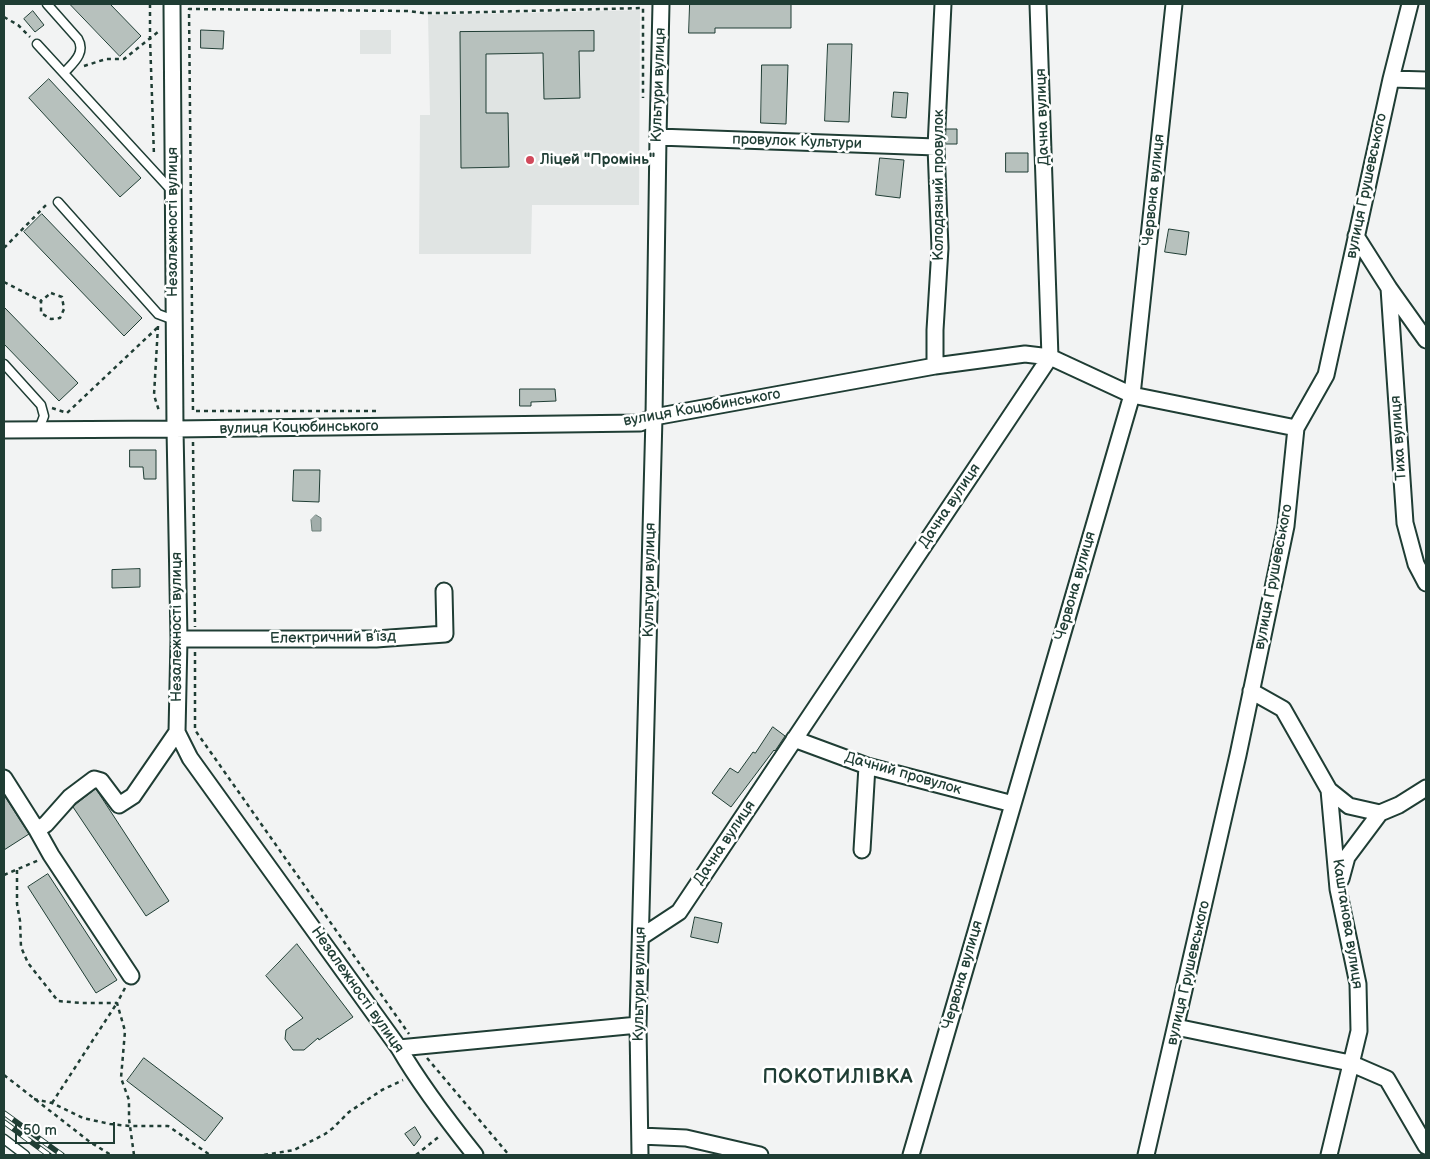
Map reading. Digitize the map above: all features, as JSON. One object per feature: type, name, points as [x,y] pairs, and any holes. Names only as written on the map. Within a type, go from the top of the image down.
[{"type":"street","name":"Незалежності вулиця","points":[[172,4],[174,429],[179,639],[177,732],[190,758],[398,1048],[414,1074],[475,1155]]},
{"type":"street","name":"Культури вулиця","points":[[640,1155],[638,1025],[654,417],[662,4]]},
{"type":"street","name":"Колодязний провулок","points":[[935,366],[935,330],[940,248],[936,147],[943,4]]},
{"type":"street","name":"Дачна вулиця","points":[[641,937],[679,912],[1050,357],[1038,4]]},
{"type":"street","name":"Червона вулиця","points":[[911,1155],[1132,395],[1174,4]]},
{"type":"street","name":"вулиця Грушевського","points":[[1146,1155],[1252,691],[1286,526],[1296,428],[1326,375],[1391,79],[1410,4]]},
{"type":"street","points":[[1391,79],[1426,80]]},
{"type":"street","name":"провулок Культури","points":[[658,137],[936,147]]},
{"type":"street","points":[[1356,236],[1389,288],[1426,340]]},
{"type":"street","name":"Тиха вулиця","points":[[1389,288],[1405,524],[1416,564],[1426,583]]},
{"type":"street","name":"вулиця Коцюбинського","points":[[4,430],[640,423],[654,417],[935,366],[1025,354],[1050,357],[1132,395],[1296,428]]},
{"type":"street","name":"Електричний в’їзд","points":[[179,639],[376,640],[444,634],[444,591]]},
{"type":"street","name":"Каштанова вулиця","points":[[1252,691],[1283,709],[1329,790],[1338,889],[1358,984],[1359,1031],[1329,1155]]},
{"type":"street","points":[[37,830],[46,824],[70,797],[94,780],[101,782],[119,805],[133,796],[177,732]]},
{"type":"street","name":"Дачний провулок","points":[[794,739],[867,766],[1013,804]]},
{"type":"street","points":[[862,850],[867,766]]},
{"type":"street","points":[[4,778],[131,976]]},
{"type":"street","points":[[1338,889],[1347,857],[1380,814],[1400,805],[1426,788]]},
{"type":"street","points":[[1329,790],[1349,806],[1380,814]]},
{"type":"street","points":[[398,1048],[638,1025]]},
{"type":"street","points":[[1176,1027],[1350,1064],[1387,1079],[1426,1146]]},
{"type":"street","points":[[640,1136],[686,1138],[760,1155]]},
{"type":"lane","points":[[46,4],[82,45],[81,52],[67,70]]},
{"type":"lane","points":[[37,44],[67,70],[173,192]]},
{"type":"lane","points":[[58,202],[158,314],[174,320]]},
{"type":"lane","points":[[4,364],[41,405],[44,416],[38,429]]},
{"type":"lane","points":[[4,1139],[25,1155]]},
{"type":"path","points":[[150,4],[154,152],[159,177]]},
{"type":"path","points":[[381,411],[193,411],[188,9],[443,13],[643,8],[643,101]]},
{"type":"path","points":[[4,16],[18,25],[37,44]]},
{"type":"path","points":[[67,70],[106,59],[124,59],[150,38]]},
{"type":"path","points":[[4,248],[50,200],[58,202]]},
{"type":"path","points":[[4,282],[41,302]]},
{"type":"path","points":[[51,293],[62,298],[64,309],[60,318],[51,319],[41,313],[41,302],[51,293]]},
{"type":"path","points":[[158,314],[154,396],[159,411]]},
{"type":"path","points":[[41,405],[67,413],[158,327]]},
{"type":"path","points":[[193,429],[196,639],[195,730],[417,1046],[509,1155]]},
{"type":"path","points":[[4,875],[52,855]]},
{"type":"path","points":[[16,870],[21,947],[32,969],[58,1001],[117,1003]]},
{"type":"path","points":[[52,1103],[117,1003],[131,976]]},
{"type":"path","points":[[117,1003],[125,1031],[121,1078],[129,1100],[134,1155]]},
{"type":"path","points":[[264,1155],[294,1150],[325,1134],[349,1112],[382,1090],[414,1074]]},
{"type":"path","points":[[4,1075],[90,1142],[112,1155]]},
{"type":"path","points":[[34,1099],[52,1103],[83,1118],[130,1126],[168,1126],[210,1155]]},
{"type":"path","points":[[416,1155],[452,1125]]},
{"type":"shaded area","name":"Ліцей \"Промінь\"","points":[[640,10],[639,205],[532,205],[531,254],[419,254],[420,115],[430,115],[428,15]]},
{"type":"shaded area","points":[[360,30],[391,30],[391,54],[360,54]]},
{"type":"shaded area","points":[[316,515],[321,518],[321,531],[312,531],[311,520]]},
{"type":"building","points":[[70,4],[110,4],[141,36],[120,56]]},
{"type":"building","points":[[690,4],[791,4],[791,28],[715,28],[715,33],[689,33]]},
{"type":"building","points":[[33,11],[44,25],[35,32],[24,19]]},
{"type":"building","points":[[201,30],[224,31],[223,49],[201,48]]},
{"type":"building","points":[[594,31],[594,51],[579,51],[580,98],[544,99],[543,53],[486,54],[486,113],[508,113],[509,167],[461,168],[460,32]]},
{"type":"building","points":[[828,44],[852,44],[849,122],[825,121]]},
{"type":"building","points":[[762,65],[788,65],[786,124],[761,123]]},
{"type":"building","points":[[49,79],[141,178],[120,197],[29,98]]},
{"type":"building","points":[[894,92],[908,93],[906,118],[892,117]]},
{"type":"building","points":[[946,129],[957,129],[957,144],[946,144]]},
{"type":"building","points":[[1006,153],[1028,153],[1028,172],[1006,172]]},
{"type":"building","points":[[880,158],[904,160],[900,198],[876,195]]},
{"type":"building","points":[[42,214],[142,318],[124,336],[24,232]]},
{"type":"building","points":[[1169,229],[1189,232],[1186,255],[1165,252]]},
{"type":"building","points":[[4,307],[78,383],[59,401],[4,344]]},
{"type":"building","points":[[520,389],[555,389],[556,401],[531,402],[531,406],[520,406]]},
{"type":"building","points":[[130,450],[156,450],[156,479],[144,479],[143,467],[130,467]]},
{"type":"building","points":[[294,470],[320,470],[319,502],[293,501]]},
{"type":"building","points":[[140,569],[140,587],[112,588],[112,570]]},
{"type":"building","points":[[773,727],[785,736],[731,807],[712,793],[730,768],[738,773]]},
{"type":"building","points":[[96,789],[169,901],[146,916],[73,807]]},
{"type":"building","points":[[4,795],[29,834],[4,850]]},
{"type":"building","points":[[48,874],[117,980],[96,993],[28,887]]},
{"type":"building","points":[[695,917],[722,923],[718,943],[691,937]]},
{"type":"building","points":[[297,944],[353,1017],[319,1040],[318,1038],[304,1050],[293,1050],[285,1039],[286,1030],[303,1018],[266,976]]},
{"type":"building","points":[[144,1058],[223,1118],[205,1141],[127,1081]]},
{"type":"building","points":[[415,1127],[421,1137],[414,1146],[405,1134]]},
{"type":"railway","points":[[4,1113],[62,1155]]},
{"type":"railway","points":[[4,1122],[49,1155]]},
{"type":"place","name":"Ліцей \"Промінь\"","points":[[530,160]]},
{"type":"district","name":"ПОКОТИЛІВКА","points":[[838,1078]]}]
